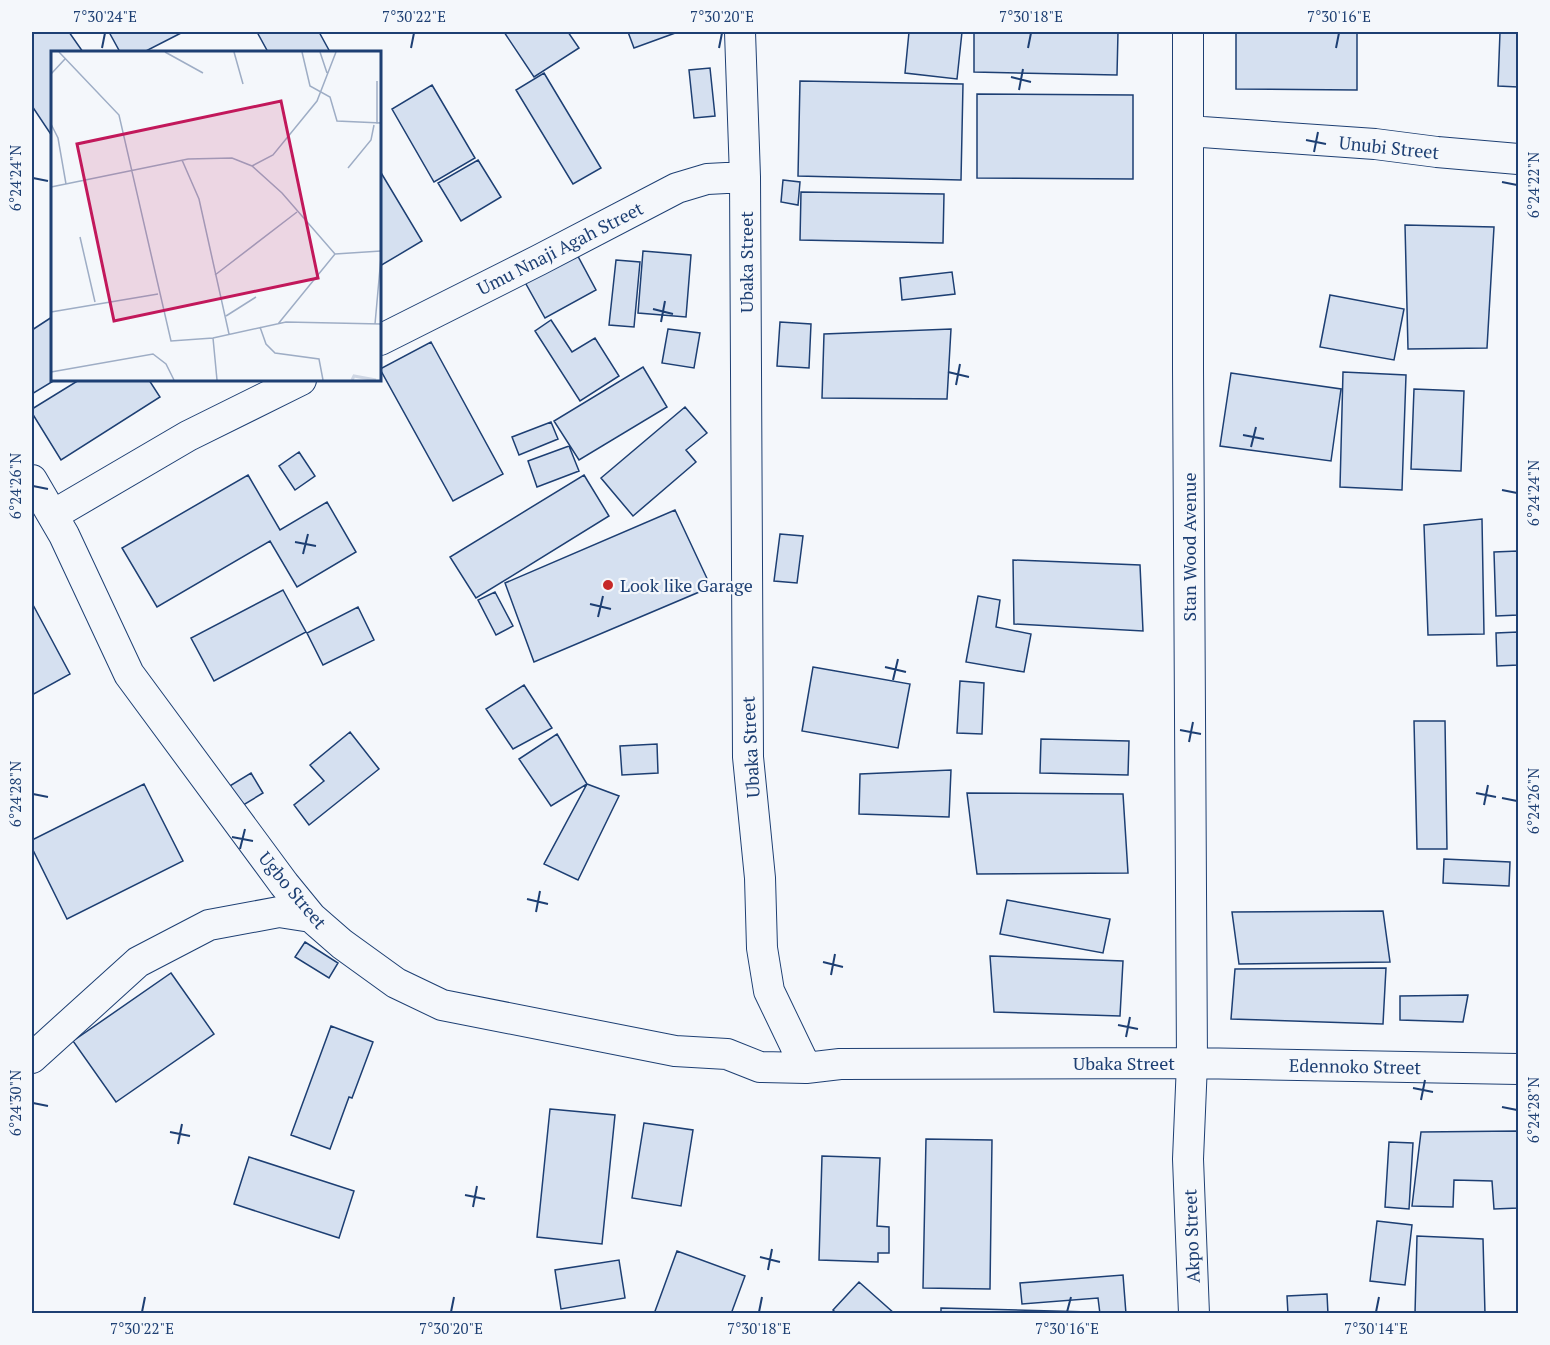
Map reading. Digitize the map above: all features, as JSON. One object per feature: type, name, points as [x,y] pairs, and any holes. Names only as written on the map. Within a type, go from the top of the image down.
[{"type":"street","name":"Ubaka Street","points":[[740,32],[746,177],[748,757],[760,878],[762,948],[770,991],[806,1068],[840,1064],[1192,1063]]},
{"type":"street","name":"Stan Wood Avenue","points":[[1188,32],[1192,1063],[1188,1159]]},
{"type":"street","name":"Unubi Street","points":[[1188,131],[1375,144],[1518,159]]},
{"type":"street","name":"Umu Nnaji Agah Street","points":[[381,339],[677,188],[707,179],[746,177]]},
{"type":"street","points":[[53,514],[188,436],[299,381]]},
{"type":"street","name":"Ugbo Street","points":[[32,480],[64,535],[129,674],[284,885],[310,917],[342,944],[396,983],[442,1005],[675,1051],[727,1054],[759,1067],[806,1068]]},
{"type":"street","points":[[32,1058],[138,962],[209,925],[279,912],[310,917]]},
{"type":"street","name":"Edennoko Street","points":[[1192,1063],[1518,1069]]},
{"type":"street","name":"Akpo Street","points":[[1188,1159],[1194,1314]]},
{"type":"building","points":[[32,32],[69,32],[82,51],[51,51],[51,134],[32,106]]},
{"type":"building","points":[[109,32],[183,32],[146,51],[119,51]]},
{"type":"building","points":[[257,32],[319,32],[329,51],[267,51]]},
{"type":"building","points":[[504,32],[568,32],[579,48],[534,77]]},
{"type":"building","points":[[628,32],[678,32],[634,48]]},
{"type":"building","points":[[909,32],[962,32],[957,79],[905,73]]},
{"type":"building","points":[[974,32],[1118,32],[1117,75],[974,72]]},
{"type":"building","points":[[1236,32],[1357,32],[1357,90],[1236,89]]},
{"type":"building","points":[[1500,32],[1518,32],[1518,87],[1498,86]]},
{"type":"building","points":[[710,68],[715,116],[694,118],[689,70]]},
{"type":"building","points":[[544,73],[601,168],[573,184],[516,90]]},
{"type":"building","points":[[800,81],[963,84],[961,180],[798,176]]},
{"type":"building","points":[[432,85],[475,158],[434,182],[392,109]]},
{"type":"building","points":[[977,94],[1133,95],[1133,179],[977,178]]},
{"type":"building","points":[[478,160],[501,197],[461,221],[438,183]]},
{"type":"building","points":[[381,173],[422,241],[381,265]]},
{"type":"building","points":[[783,180],[800,182],[798,205],[781,202]]},
{"type":"building","points":[[801,192],[944,194],[943,243],[800,240]]},
{"type":"building","points":[[1405,225],[1494,227],[1487,348],[1408,349]]},
{"type":"building","points":[[573,247],[596,290],[545,318],[521,275]]},
{"type":"building","points":[[643,251],[691,255],[686,317],[638,313]]},
{"type":"building","points":[[616,260],[640,262],[634,327],[609,325]]},
{"type":"building","points":[[952,272],[955,294],[902,300],[900,278]]},
{"type":"building","points":[[1330,295],[1404,309],[1394,360],[1320,347]]},
{"type":"building","points":[[51,318],[51,381],[53,381],[32,394],[32,330]]},
{"type":"building","points":[[551,320],[572,352],[595,338],[619,376],[580,401],[535,331]]},
{"type":"building","points":[[780,322],[811,324],[809,368],[777,366]]},
{"type":"building","points":[[668,329],[700,333],[694,368],[662,363]]},
{"type":"building","points":[[951,329],[947,399],[822,398],[824,334]]},
{"type":"building","points":[[431,342],[503,474],[453,501],[381,368]]},
{"type":"building","points":[[643,367],[667,407],[579,460],[554,421]]},
{"type":"building","points":[[1343,372],[1406,375],[1402,490],[1340,487]]},
{"type":"building","points":[[1231,373],[1341,389],[1331,461],[1220,446]]},
{"type":"building","points":[[77,381],[150,381],[160,397],[61,460],[32,413],[32,409]]},
{"type":"building","points":[[1414,389],[1464,391],[1461,471],[1411,469]]},
{"type":"building","points":[[685,407],[707,433],[686,450],[696,462],[633,516],[601,478]]},
{"type":"building","points":[[551,422],[558,439],[519,455],[512,437]]},
{"type":"building","points":[[569,446],[579,471],[537,487],[528,461]]},
{"type":"building","points":[[299,452],[315,476],[295,490],[279,466]]},
{"type":"building","points":[[248,475],[280,530],[327,502],[356,552],[297,587],[270,541],[157,607],[122,548]]},
{"type":"building","points":[[584,475],[609,516],[476,598],[450,557]]},
{"type":"building","name":"Look like Garage","points":[[675,510],[711,587],[534,662],[505,583]]},
{"type":"building","points":[[1482,519],[1484,634],[1428,635],[1424,525]]},
{"type":"building","points":[[780,534],[803,536],[797,583],[774,581]]},
{"type":"building","points":[[1518,551],[1518,615],[1496,616],[1494,552]]},
{"type":"building","points":[[1013,560],[1140,565],[1143,631],[1014,624]]},
{"type":"building","points":[[283,590],[306,632],[214,681],[191,638]]},
{"type":"building","points":[[495,592],[513,626],[496,635],[478,600]]},
{"type":"building","points":[[978,596],[1000,600],[996,627],[1031,634],[1024,672],[966,662]]},
{"type":"building","points":[[32,603],[70,674],[32,695]]},
{"type":"building","points":[[358,607],[374,640],[323,665],[307,633]]},
{"type":"building","points":[[1518,632],[1518,665],[1497,666],[1496,633]]},
{"type":"building","points":[[813,667],[910,684],[898,748],[802,731]]},
{"type":"building","points":[[960,681],[984,683],[982,734],[957,733]]},
{"type":"building","points":[[524,685],[552,728],[513,749],[486,709]]},
{"type":"building","points":[[1414,721],[1445,721],[1447,849],[1417,849]]},
{"type":"building","points":[[350,732],[379,769],[309,825],[294,805],[324,781],[310,765]]},
{"type":"building","points":[[557,734],[587,784],[551,806],[519,759]]},
{"type":"building","points":[[1041,739],[1129,741],[1128,775],[1040,773]]},
{"type":"building","points":[[657,744],[658,773],[622,775],[620,746]]},
{"type":"building","points":[[951,770],[949,817],[859,814],[860,774]]},
{"type":"building","points":[[251,773],[263,793],[240,807],[228,787]]},
{"type":"building","points":[[144,784],[183,861],[67,919],[32,848],[32,840]]},
{"type":"building","points":[[587,784],[619,796],[578,880],[544,864]]},
{"type":"building","points":[[967,793],[1123,794],[1128,873],[977,874]]},
{"type":"building","points":[[1444,859],[1510,862],[1509,886],[1443,883]]},
{"type":"building","points":[[1007,900],[1110,919],[1103,953],[1000,934]]},
{"type":"building","points":[[1383,911],[1390,962],[1239,964],[1232,912]]},
{"type":"building","points":[[305,942],[338,963],[329,978],[295,957]]},
{"type":"building","points":[[990,956],[1123,961],[1120,1016],[994,1012]]},
{"type":"building","points":[[1386,968],[1383,1024],[1231,1019],[1235,969]]},
{"type":"building","points":[[171,973],[214,1034],[116,1102],[73,1041]]},
{"type":"building","points":[[1468,995],[1463,1022],[1400,1020],[1400,996]]},
{"type":"building","points":[[331,1026],[373,1042],[330,1149],[291,1135]]},
{"type":"building","points":[[550,1109],[615,1115],[602,1244],[537,1237]]},
{"type":"building","points":[[644,1123],[693,1130],[681,1206],[632,1198]]},
{"type":"building","points":[[1518,1131],[1518,1208],[1494,1209],[1492,1181],[1454,1180],[1453,1207],[1412,1206],[1421,1132]]},
{"type":"building","points":[[926,1139],[992,1140],[990,1289],[923,1288]]},
{"type":"building","points":[[1389,1142],[1413,1143],[1409,1209],[1385,1207]]},
{"type":"building","points":[[822,1156],[880,1158],[877,1226],[889,1227],[889,1253],[878,1253],[878,1262],[819,1260]]},
{"type":"building","points":[[249,1157],[354,1191],[339,1238],[234,1204]]},
{"type":"building","points":[[1377,1221],[1412,1225],[1405,1285],[1370,1281]]},
{"type":"building","points":[[1417,1236],[1483,1239],[1485,1314],[1415,1314]]},
{"type":"building","points":[[677,1251],[745,1276],[731,1314],[654,1314]]},
{"type":"building","points":[[619,1260],[625,1298],[561,1309],[555,1270]]},
{"type":"building","points":[[1123,1275],[1126,1314],[1100,1314],[1098,1298],[1022,1304],[1020,1283]]},
{"type":"building","points":[[859,1282],[895,1314],[837,1314],[833,1310]]},
{"type":"building","points":[[1327,1294],[1328,1314],[1288,1314],[1287,1296]]},
{"type":"building","points":[[941,1308],[1090,1312],[1090,1314],[941,1314]]},
{"type":"place","name":"Look like Garage","points":[[608,585]]}]
